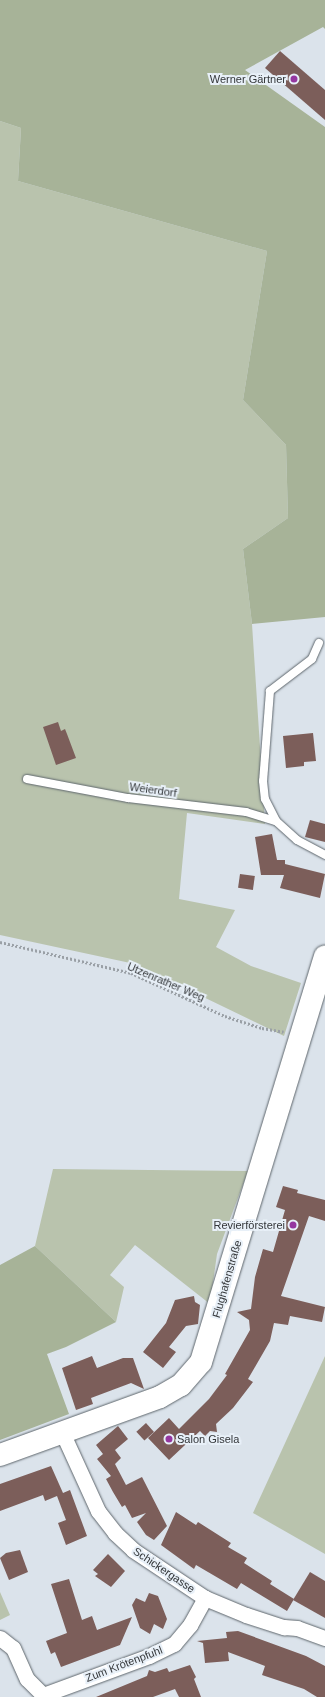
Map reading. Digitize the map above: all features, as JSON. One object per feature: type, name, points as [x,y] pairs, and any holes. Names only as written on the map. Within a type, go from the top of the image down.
[{"type":"main road","name":"Flughafenstraße","points":[[0,1455],[168,1393],[181,1385],[201,1362],[325,957]]},
{"type":"street","name":"Schickergasse","points":[[62,1432],[98,1511],[115,1533],[154,1566],[205,1598],[246,1615],[284,1627],[297,1628],[325,1638]]},
{"type":"street","name":"Zum Krötenpfuhl","points":[[0,1638],[13,1648],[27,1679],[43,1696],[156,1653],[174,1644],[190,1625],[205,1598]]},
{"type":"lane","name":"Weierdorf","points":[[319,643],[312,659],[270,690],[263,780],[265,799],[276,821],[297,840],[325,855]]},
{"type":"lane","name":"Weierdorf","points":[[27,779],[128,798],[246,812],[276,821]]},
{"type":"path","name":"Utzenrather Weg","points":[[0,942],[131,973],[225,1016],[262,1028],[302,1034]]},
{"type":"green space","points":[[0,0],[325,0],[325,29],[323,27],[245,70],[325,127],[325,617],[252,624],[243,549],[288,518],[286,445],[243,400],[267,251],[18,181],[21,128],[0,121]]},
{"type":"green space","points":[[0,121],[21,128],[18,181],[267,251],[243,400],[286,445],[288,518],[243,549],[252,624],[265,824],[187,813],[179,899],[235,910],[216,947],[251,966],[301,983],[284,1036],[135,964],[0,935]]},
{"type":"green space","points":[[53,1169],[248,1171],[217,1254],[210,1304],[135,1245],[110,1275],[124,1287],[116,1322],[35,1246]]},
{"type":"green space","points":[[35,1246],[116,1322],[66,1347],[47,1354],[69,1414],[0,1440],[0,1265]]},
{"type":"green space","points":[[325,1356],[325,1554],[253,1513]]},
{"type":"green space","points":[[0,1592],[10,1615],[0,1620]]},
{"type":"building","name":"Werner Gärtner","points":[[280,51],[325,90],[325,120],[265,68]]},
{"type":"building","points":[[58,722],[61,731],[65,729],[76,758],[56,765],[43,727]]},
{"type":"building","points":[[313,733],[316,761],[304,762],[304,766],[286,768],[283,736]]},
{"type":"building","points":[[310,820],[325,824],[325,842],[305,837]]},
{"type":"building","points":[[272,834],[277,860],[285,860],[285,864],[325,874],[320,898],[280,888],[284,875],[261,875],[255,837]]},
{"type":"building","points":[[240,874],[255,876],[253,890],[238,888]]},
{"type":"building","points":[[283,1186],[298,1190],[297,1193],[325,1200],[325,1221],[309,1216],[281,1296],[325,1307],[322,1322],[290,1316],[288,1325],[274,1323],[270,1341],[248,1379],[253,1382],[233,1408],[216,1424],[217,1432],[210,1431],[205,1436],[200,1431],[169,1460],[148,1438],[169,1418],[179,1429],[209,1399],[227,1375],[225,1374],[250,1330],[249,1320],[237,1312],[251,1309],[255,1277],[263,1249],[273,1252],[285,1210],[276,1207]]},
{"type":"building","points":[[194,1296],[195,1302],[200,1305],[198,1324],[186,1326],[169,1347],[176,1352],[163,1368],[143,1352],[166,1323],[175,1300]]},
{"type":"building","points":[[92,1356],[97,1368],[123,1358],[133,1358],[144,1389],[131,1383],[91,1398],[93,1404],[76,1410],[62,1368]]},
{"type":"building","points":[[146,1423],[154,1432],[144,1441],[136,1432]]},
{"type":"building","points":[[118,1426],[128,1439],[115,1450],[121,1458],[115,1464],[126,1485],[142,1477],[167,1526],[154,1540],[146,1535],[137,1522],[146,1513],[132,1518],[125,1505],[122,1507],[106,1479],[111,1476],[97,1459],[103,1454],[96,1445]]},
{"type":"building","points":[[51,1466],[63,1493],[70,1490],[87,1536],[66,1545],[58,1523],[66,1520],[57,1496],[45,1501],[43,1495],[0,1511],[0,1484]]},
{"type":"building","points":[[176,1512],[196,1525],[198,1522],[231,1543],[228,1547],[247,1558],[244,1563],[272,1581],[270,1584],[294,1599],[287,1611],[241,1583],[237,1589],[196,1565],[194,1569],[161,1545]]},
{"type":"building","points":[[20,1550],[28,1572],[9,1580],[0,1558],[6,1553]]},
{"type":"building","points":[[108,1554],[125,1571],[111,1587],[95,1576],[98,1574],[93,1570]]},
{"type":"building","points":[[310,1572],[325,1581],[325,1618],[293,1600]]},
{"type":"building","points":[[69,1579],[82,1620],[92,1616],[97,1630],[132,1617],[120,1645],[61,1667],[55,1652],[51,1654],[46,1641],[67,1633],[51,1584]]},
{"type":"building","points":[[149,1593],[158,1596],[167,1619],[163,1629],[154,1624],[150,1634],[140,1628],[132,1605],[136,1598],[145,1602]]},
{"type":"building","points":[[238,1631],[306,1656],[325,1666],[325,1697],[317,1697],[304,1689],[262,1675],[265,1666],[228,1652],[229,1661],[205,1663],[203,1643],[197,1641],[227,1638],[226,1632]]},
{"type":"building","points":[[190,1665],[196,1677],[194,1679],[201,1697],[179,1697],[175,1689],[153,1697],[96,1697],[147,1676],[149,1670],[155,1672],[167,1668],[169,1672]]},
{"type":"place","name":"Werner Gärtner","points":[[294,79]]},
{"type":"place","name":"Revierförsterei","points":[[293,1225]]},
{"type":"place","name":"Salon Gisela","points":[[169,1439]]}]
